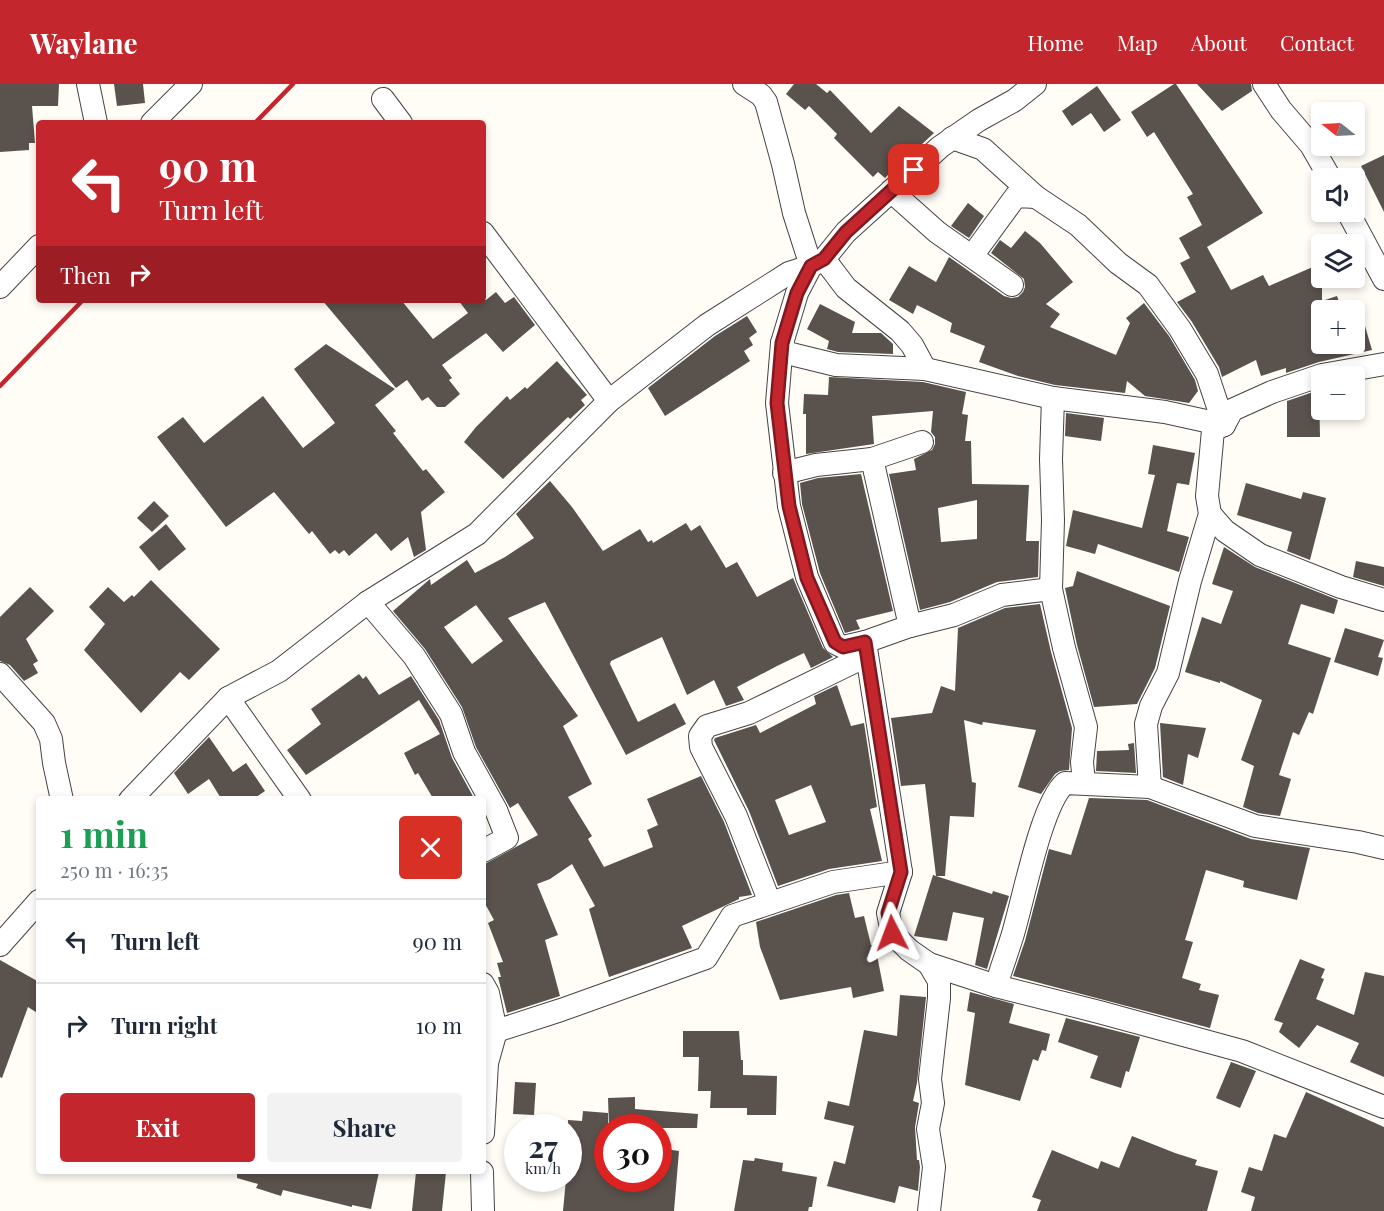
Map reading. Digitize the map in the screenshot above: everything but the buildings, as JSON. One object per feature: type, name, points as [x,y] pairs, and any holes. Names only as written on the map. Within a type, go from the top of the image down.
[{"type":"street","points":[[88,84],[95,120]]},
{"type":"street","points":[[155,120],[191,84]]},
{"type":"street","points":[[744,84],[761,95],[766,102],[794,213],[818,262],[846,288],[891,321],[912,345],[925,369]]},
{"type":"street","points":[[865,649],[843,647],[835,642],[807,578],[789,506],[777,403],[782,343],[797,293],[818,262],[846,232],[891,191],[952,138],[1015,100],[1035,84]]},
{"type":"street","points":[[1264,84],[1281,110],[1311,145],[1324,168]]},
{"type":"street","points":[[383,99],[399,120]]},
{"type":"street","points":[[952,138],[983,149],[1036,197],[1078,225],[1118,263],[1148,285],[1180,329],[1207,374],[1224,425]]},
{"type":"street","points":[[891,191],[937,231],[1012,285]]},
{"type":"street","points":[[972,256],[1016,196],[1036,197]]},
{"type":"street","points":[[1353,222],[1384,279]]},
{"type":"street","points":[[486,237],[609,401]]},
{"type":"street","points":[[0,287],[36,249]]},
{"type":"street","points":[[134,796],[228,698],[279,671],[368,602],[477,534],[609,401],[707,326],[789,273],[818,262]]},
{"type":"street","points":[[782,343],[787,353],[819,362],[836,365],[925,369],[1053,398],[1165,412],[1224,425]]},
{"type":"street","points":[[1150,787],[1146,723],[1151,706],[1168,673],[1190,581],[1210,514],[1207,496],[1213,430],[1224,425],[1232,410],[1272,392],[1322,375],[1384,364]]},
{"type":"street","points":[[1053,398],[1052,589],[1064,648],[1086,727],[1082,762],[1084,783]]},
{"type":"street","points":[[784,473],[816,465],[872,459],[922,442]]},
{"type":"street","points":[[872,459],[910,626]]},
{"type":"street","points":[[1210,514],[1225,531],[1247,549],[1341,587],[1384,600]]},
{"type":"street","points":[[770,903],[736,816],[701,747],[700,736],[707,726],[749,713],[910,626],[954,615],[1002,595],[1052,589]]},
{"type":"street","points":[[368,602],[414,656],[451,714],[464,752],[496,810],[507,838],[486,849]]},
{"type":"street","points":[[865,649],[901,872],[888,913],[892,933],[909,950],[929,964],[996,986],[1242,1051],[1384,1107]]},
{"type":"street","points":[[0,674],[44,723],[51,739],[61,796]]},
{"type":"street","points":[[228,698],[297,796]]},
{"type":"street","points":[[996,986],[1041,832],[1057,790],[1065,783],[1150,787],[1255,826],[1384,848]]},
{"type":"street","points":[[496,1031],[706,958],[732,916],[832,882],[901,872]]},
{"type":"street","points":[[0,945],[36,904]]},
{"type":"street","points":[[929,964],[939,981],[930,1079],[933,1102],[928,1129],[934,1167],[929,1211]]},
{"type":"street","points":[[486,989],[496,1031],[487,1063],[486,1080]]},
{"type":"street","points":[[482,1174],[483,1211]]},
{"type":"railway","points":[[258,120],[293,84]]},
{"type":"railway","points":[[0,386],[80,303]]},
{"type":"route","points":[[892,933],[888,913],[901,872],[865,642],[843,647],[835,642],[807,578],[789,506],[777,403],[782,343],[797,293],[811,266],[824,259],[846,232],[914,170]]}]
